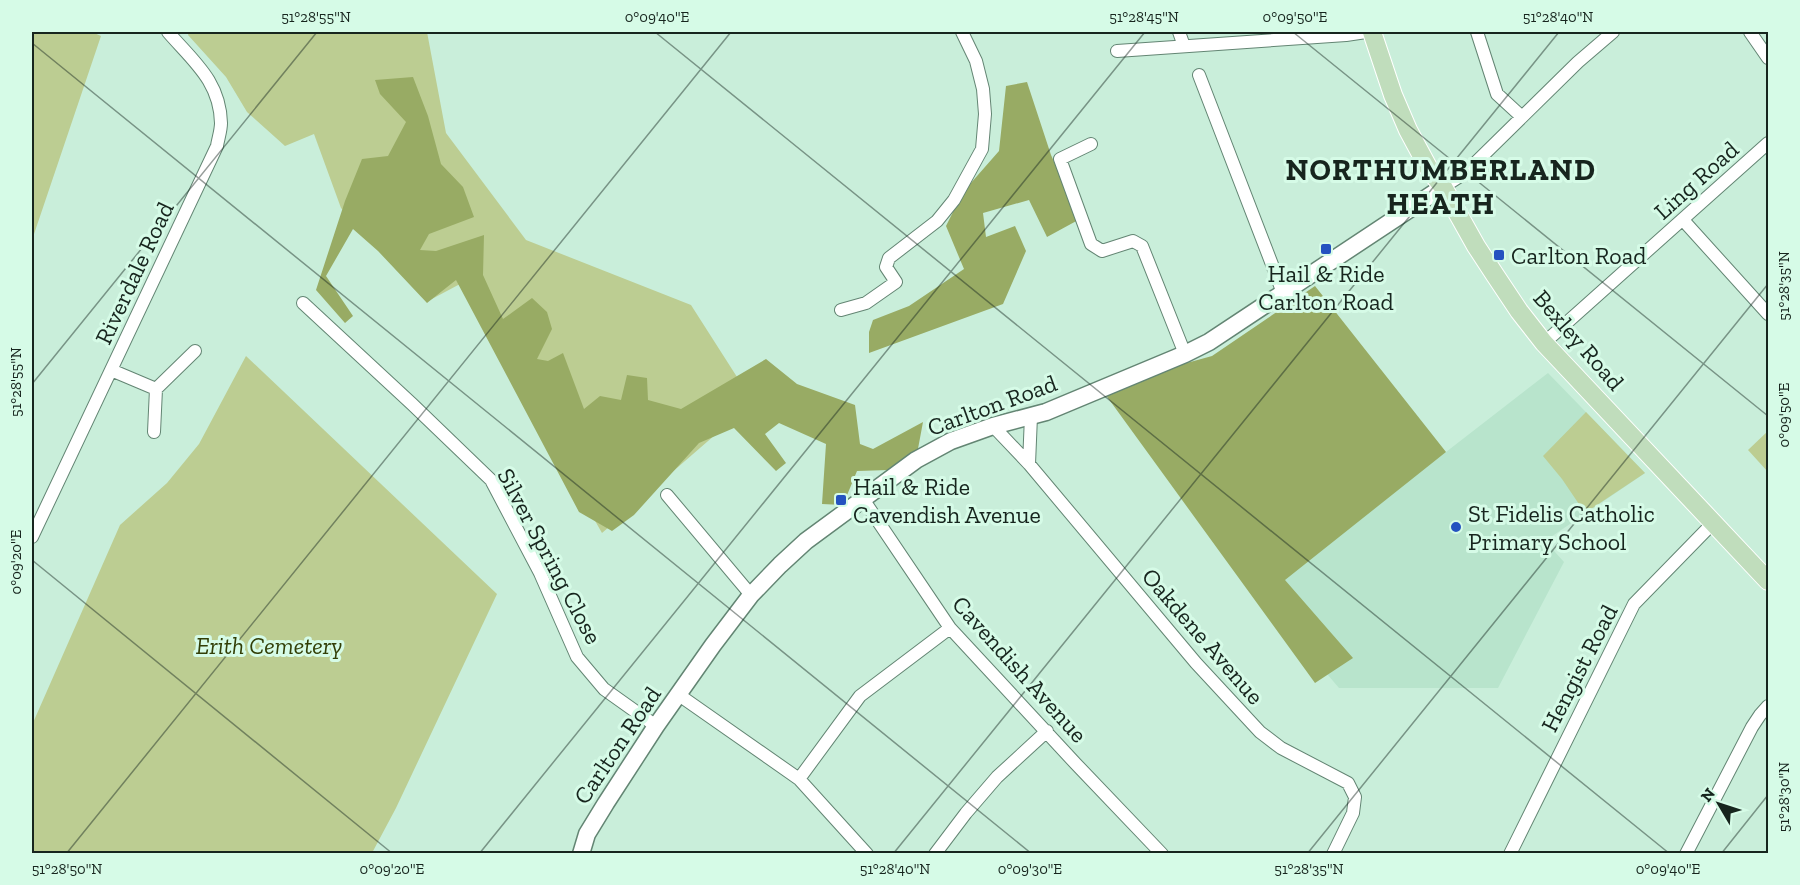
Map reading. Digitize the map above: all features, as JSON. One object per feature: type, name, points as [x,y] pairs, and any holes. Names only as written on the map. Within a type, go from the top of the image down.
[{"type":"main road","name":"Bexley Road","points":[[1372,32],[1393,95],[1408,130],[1429,169],[1443,187],[1519,311],[1544,343],[1768,581]]},
{"type":"street","name":"Riverdale Road","points":[[32,537],[217,146],[221,124],[217,98],[210,80],[168,32]]},
{"type":"street","points":[[841,310],[866,303],[896,282],[886,267],[889,258],[937,221],[954,200],[982,149],[985,114],[983,89],[976,61],[962,32]]},
{"type":"street","points":[[1179,32],[1184,46]]},
{"type":"street","points":[[1118,51],[1366,32]]},
{"type":"street","points":[[1477,32],[1497,94],[1522,117]]},
{"type":"street","points":[[1443,187],[1465,173],[1578,62],[1613,32]]},
{"type":"street","points":[[1750,32],[1768,58]]},
{"type":"street","points":[[1198,75],[1283,293]]},
{"type":"street","name":"Ling Road","points":[[1544,343],[1768,143]]},
{"type":"street","points":[[1091,144],[1060,159],[1091,244],[1102,251],[1132,241],[1142,246],[1185,354]]},
{"type":"street","name":"Carlton Road","points":[[581,854],[587,834],[606,803],[713,645],[752,595],[806,541],[916,460],[951,441],[993,426],[1046,412],[1095,393],[1209,342],[1443,187]]},
{"type":"street","points":[[1683,220],[1768,314]]},
{"type":"street","name":"Silver Spring Close","points":[[303,303],[491,480],[540,573],[577,657],[604,689],[656,726]]},
{"type":"street","points":[[154,432],[156,389],[195,351]]},
{"type":"street","points":[[111,370],[156,389]]},
{"type":"street","points":[[1029,464],[1031,416]]},
{"type":"street","name":"Oakdene Avenue","points":[[993,426],[1029,464],[1196,663],[1260,732],[1281,748],[1348,783],[1355,797],[1353,813],[1333,854]]},
{"type":"street","points":[[667,495],[752,595]]},
{"type":"street","name":"Cavendish Avenue","points":[[863,499],[950,627],[1162,854]]},
{"type":"street","name":"Hengist Road","points":[[1510,854],[1635,604],[1714,522]]},
{"type":"street","points":[[799,779],[860,696],[950,627]]},
{"type":"street","points":[[679,695],[799,779],[867,854]]},
{"type":"street","points":[[1686,854],[1752,727],[1768,706]]},
{"type":"street","points":[[935,854],[966,813],[998,777],[1047,731]]},
{"type":"shaded area","name":"St Fidelis Catholic Primary School","points":[[1548,373],[1645,473],[1545,541],[1564,562],[1498,688],[1339,688],[1258,593]]},
{"type":"green space","points":[[32,32],[92,32],[101,36],[32,240]]},
{"type":"green space","points":[[189,32],[427,32],[446,133],[526,240],[691,305],[753,402],[602,533],[460,284],[430,300],[341,208],[314,134],[285,146],[247,112],[226,77],[188,35]]},
{"type":"green space","points":[[413,77],[428,116],[441,164],[463,187],[474,217],[429,234],[420,250],[436,251],[484,235],[483,275],[503,319],[532,298],[547,312],[552,329],[537,359],[548,361],[563,353],[584,409],[600,396],[621,400],[627,375],[647,378],[648,400],[681,409],[766,359],[797,384],[855,405],[860,444],[873,449],[923,422],[917,454],[889,470],[857,471],[843,505],[822,504],[826,444],[779,423],[765,434],[786,463],[776,471],[734,428],[699,443],[634,515],[612,531],[579,512],[456,280],[427,303],[378,251],[353,229],[326,276],[353,316],[345,323],[316,290],[345,201],[362,159],[388,156],[406,122],[380,94],[375,80]]},
{"type":"green space","points":[[1027,82],[1051,155],[1080,219],[1047,237],[1029,200],[983,213],[986,237],[1015,226],[1026,251],[1003,304],[869,353],[869,332],[873,320],[909,306],[964,269],[946,226],[963,192],[999,151],[1006,86]]},
{"type":"green space","points":[[1315,286],[1446,452],[1285,580],[1353,658],[1315,683],[1100,387],[1212,356]]},
{"type":"green space","name":"Erith Cemetery","points":[[246,356],[497,594],[396,808],[372,853],[32,853],[32,725],[120,525],[167,483],[199,444]]},
{"type":"green space","points":[[1586,412],[1645,473],[1585,513],[1543,456]]},
{"type":"green space","points":[[1768,431],[1768,472],[1748,450]]},
{"type":"place","name":"Hail & Ride Carlton Road","points":[[1326,249]]},
{"type":"place","name":"Carlton Road","points":[[1499,255]]},
{"type":"place","name":"Hail & Ride Cavendish Avenue","points":[[841,500]]},
{"type":"place","name":"St Fidelis Catholic Primary School","points":[[1456,527]]},
{"type":"district","name":"NORTHUMBERLAND HEATH","points":[[1441,187]]}]
